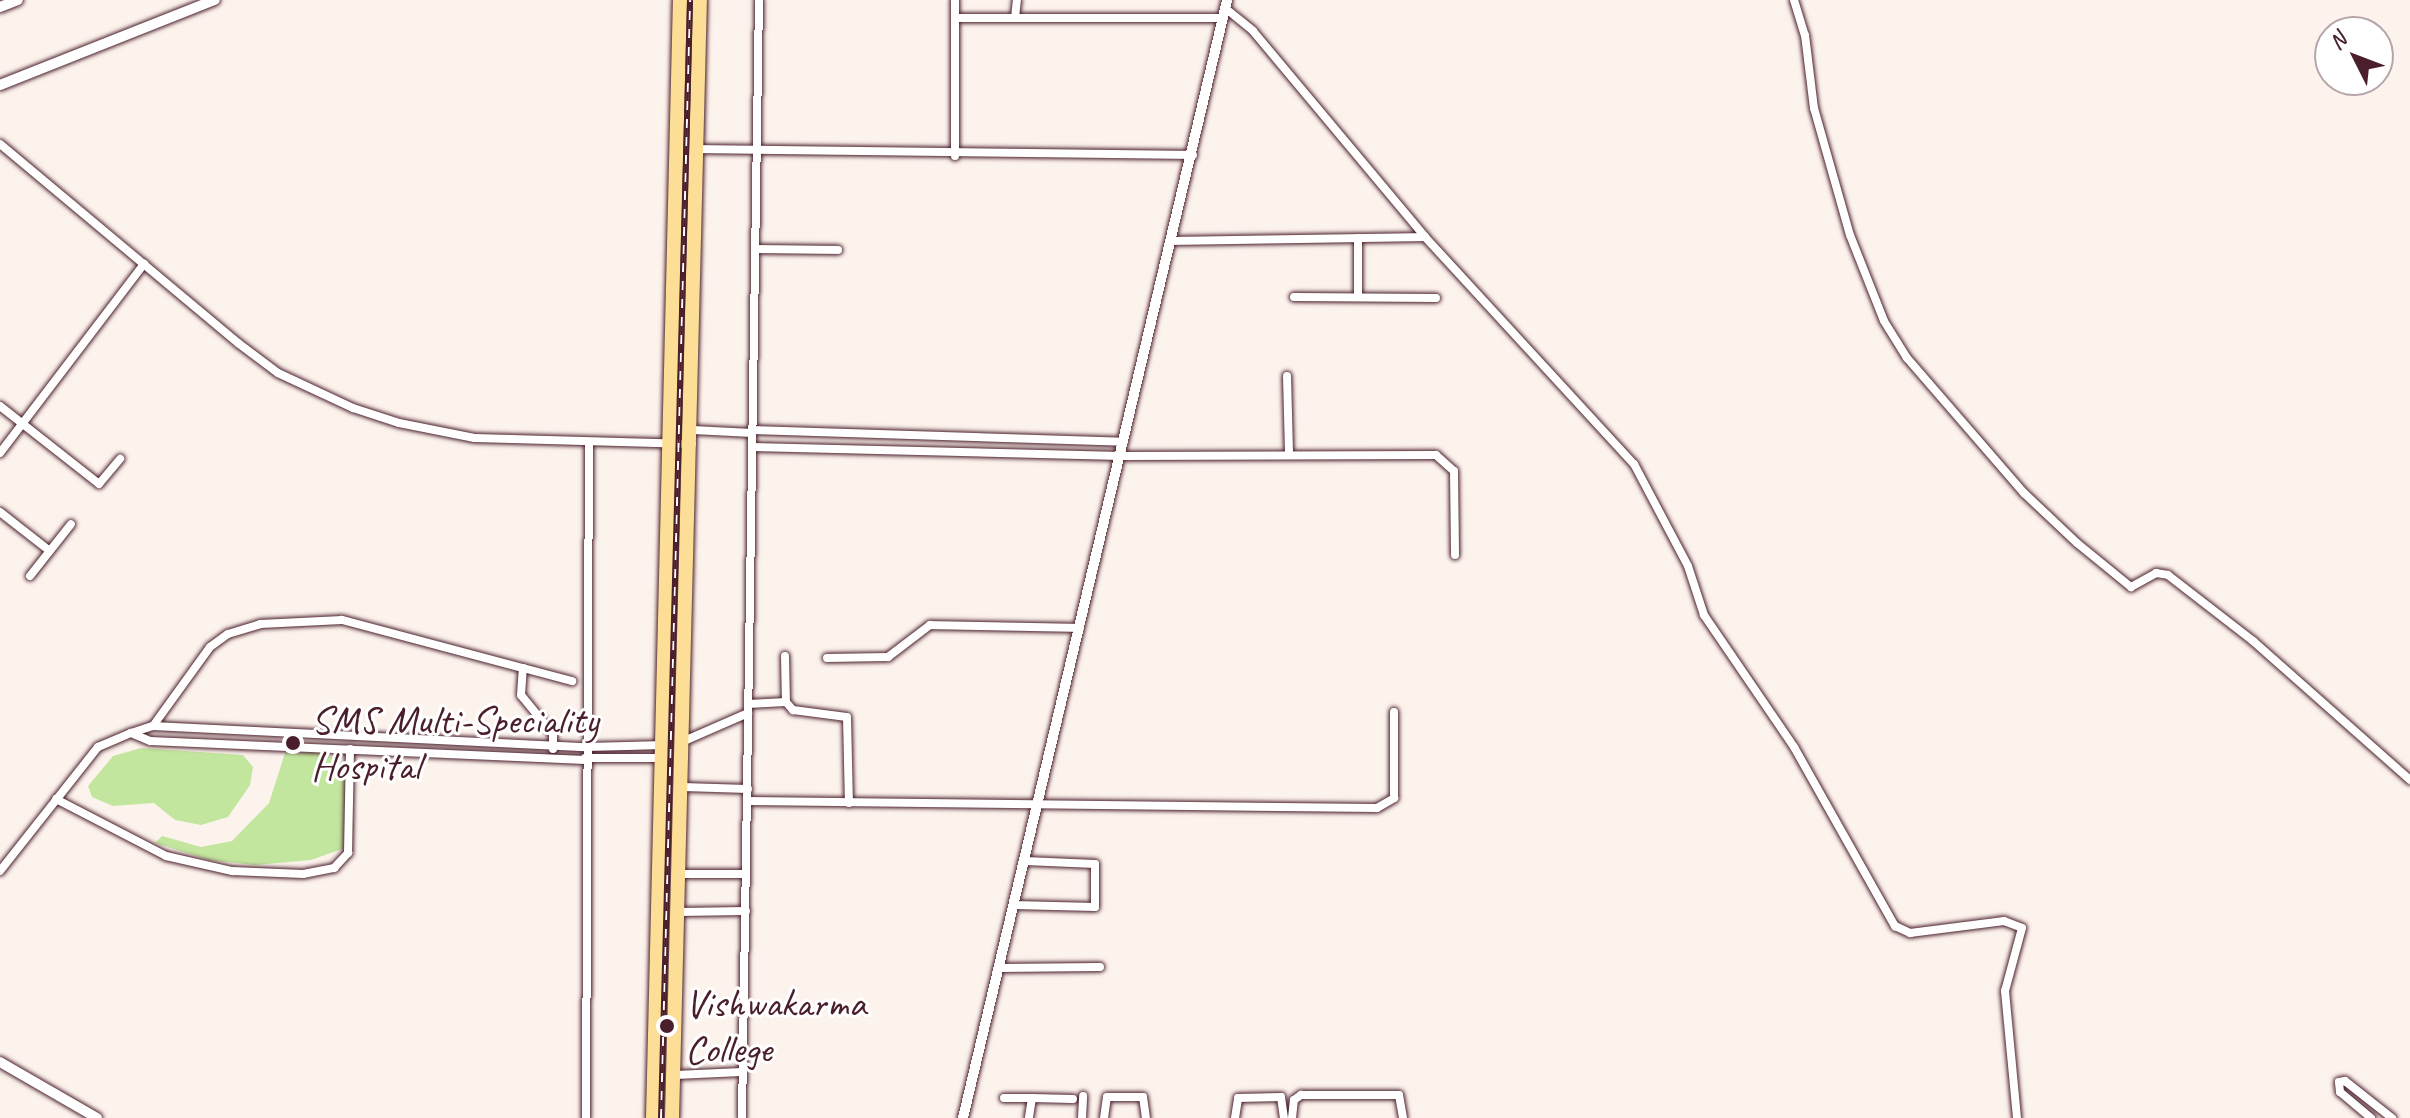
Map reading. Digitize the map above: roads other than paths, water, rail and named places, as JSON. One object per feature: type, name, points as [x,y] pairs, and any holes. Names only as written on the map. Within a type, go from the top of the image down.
[{"type":"main road","points":[[653,1118],[680,0]]},
{"type":"main road","points":[[672,1118],[692,437],[700,0]]},
{"type":"street","points":[[0,7],[18,0]]},
{"type":"street","points":[[0,85],[215,0]]},
{"type":"street","points":[[742,1118],[752,431],[759,249],[759,0]]},
{"type":"street","points":[[955,0],[955,156]]},
{"type":"street","points":[[1015,18],[1017,0]]},
{"type":"street","points":[[1794,0],[1805,35],[1814,108],[1850,235],[1884,321],[1907,358],[2024,493],[2086,551],[2131,587],[2156,573],[2168,575],[2264,651],[2410,780]]},
{"type":"street","points":[[955,18],[1225,9],[1253,31],[1425,237],[1634,464],[1688,566],[1706,619],[1794,747],[1895,926],[1910,933],[2004,921],[2022,928],[2005,991],[2017,1118]]},
{"type":"street","points":[[963,1118],[1173,241],[1225,9]]},
{"type":"street","points":[[0,144],[278,373],[353,408],[399,423],[475,438],[668,447],[692,437],[752,431],[1124,442]]},
{"type":"street","points":[[696,149],[955,156],[1193,155]]},
{"type":"street","points":[[1173,241],[1425,237]]},
{"type":"street","points":[[1358,238],[1358,297]]},
{"type":"street","points":[[759,249],[838,250]]},
{"type":"street","points":[[0,453],[144,264]]},
{"type":"street","points":[[1294,297],[1436,298]]},
{"type":"street","points":[[1287,376],[1289,454]]},
{"type":"street","points":[[0,406],[99,484],[120,459]]},
{"type":"street","points":[[586,1118],[585,747],[589,442]]},
{"type":"street","points":[[752,447],[1121,456],[1289,454],[1444,459],[1456,480],[1455,555]]},
{"type":"street","points":[[0,512],[50,551]]},
{"type":"street","points":[[30,576],[71,524]]},
{"type":"street","points":[[153,726],[210,647],[228,634],[260,624],[342,620],[572,681]]},
{"type":"street","points":[[827,658],[888,657],[930,625],[1080,628]]},
{"type":"street","points":[[785,656],[786,702],[793,710],[847,717],[849,803]]},
{"type":"street","points":[[523,668],[521,695],[553,734],[553,758]]},
{"type":"street","points":[[684,741],[748,709],[786,702]]},
{"type":"street","points":[[748,801],[1037,807],[1377,808],[1394,798],[1394,712]]},
{"type":"street","points":[[0,871],[98,747],[153,726],[664,751]]},
{"type":"street","points":[[261,730],[261,744]]},
{"type":"street","points":[[131,733],[150,741],[553,758],[585,759],[664,751]]},
{"type":"street","points":[[56,799],[166,856],[232,871],[303,874],[334,868],[348,853],[350,749]]},
{"type":"street","points":[[683,787],[748,789]]},
{"type":"street","points":[[1014,905],[1088,910],[1096,903],[1095,864],[1025,861]]},
{"type":"street","points":[[680,874],[746,874]]},
{"type":"street","points":[[679,912],[746,911]]},
{"type":"street","points":[[999,968],[1100,967]]},
{"type":"street","points":[[0,1062],[97,1118]]},
{"type":"street","points":[[674,1075],[743,1072]]},
{"type":"street","points":[[2371,1118],[2340,1092],[2339,1082],[2345,1081],[2392,1118]]},
{"type":"street","points":[[1292,1118],[1294,1100],[1301,1095],[1399,1095],[1403,1118]]},
{"type":"street","points":[[1104,1118],[1107,1097],[1145,1098],[1146,1118]]},
{"type":"street","points":[[1235,1118],[1238,1098],[1281,1097],[1284,1118]]},
{"type":"street","points":[[1004,1098],[1078,1098],[1082,1118]]},
{"type":"street","points":[[1029,1118],[1032,1098]]},
{"type":"railway","points":[[661,1118],[690,0]]},
{"type":"place","name":"SMS Multi-Speciality Hospital","points":[[293,743]]},
{"type":"place","name":"Vishwakarma College","points":[[667,1026]]}]
